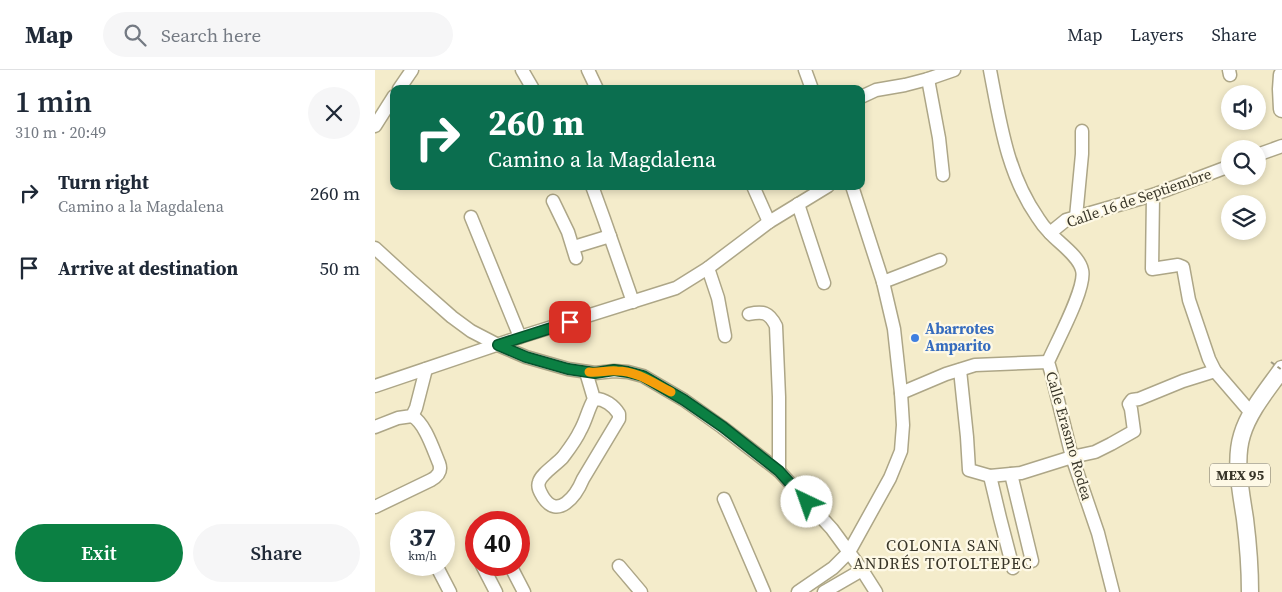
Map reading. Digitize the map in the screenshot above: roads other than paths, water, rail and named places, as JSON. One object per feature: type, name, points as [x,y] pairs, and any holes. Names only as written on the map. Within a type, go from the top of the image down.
[{"type":"main road","points":[[1282,75],[1282,108]]},
{"type":"main road","name":"MEX 95","points":[[1250,592],[1250,568],[1239,458],[1242,435],[1251,414],[1278,367]]},
{"type":"street","points":[[402,85],[412,70]]},
{"type":"street","points":[[522,70],[531,85]]},
{"type":"street","points":[[588,70],[595,85]]},
{"type":"street","points":[[805,70],[810,85]]},
{"type":"street","points":[[865,95],[877,90],[905,85],[954,70]]},
{"type":"street","name":"Calle Erasmo Rodea","points":[[991,70],[1008,158],[1016,178],[1037,218],[1077,260],[1083,271],[1077,301],[1048,362],[1072,457],[1098,533],[1113,592]]},
{"type":"street","points":[[928,79],[939,138],[943,175]]},
{"type":"street","points":[[375,126],[390,102]]},
{"type":"street","points":[[1076,217],[1083,154],[1082,131]]},
{"type":"street","points":[[1266,152],[1282,146]]},
{"type":"street","name":"Calle 16 de Septiembre","points":[[1050,233],[1066,220],[1153,195],[1221,169]]},
{"type":"street","points":[[593,190],[633,302]]},
{"type":"street","points":[[755,190],[769,222]]},
{"type":"street","points":[[375,386],[676,288],[708,268],[769,222],[821,190]]},
{"type":"street","points":[[798,592],[833,568],[849,552],[890,478],[901,451],[903,425],[894,329],[883,282],[853,190]]},
{"type":"street","points":[[1153,195],[1152,269],[1178,265],[1183,267],[1189,300],[1205,349],[1215,371],[1251,414]]},
{"type":"street","points":[[553,201],[568,232],[575,253],[610,236]]},
{"type":"street","points":[[798,204],[824,283]]},
{"type":"street","points":[[471,217],[521,337]]},
{"type":"street","points":[[375,248],[452,317],[471,331],[498,345],[526,357],[568,369],[595,373],[614,370],[643,376],[684,400],[723,427],[779,471],[831,529],[877,592]]},
{"type":"street","points":[[883,282],[940,260]]},
{"type":"street","points":[[708,268],[718,298],[725,336]]},
{"type":"street","points":[[749,314],[759,312],[766,314],[772,318],[776,326],[779,397],[779,471]]},
{"type":"street","points":[[901,393],[931,380],[975,365],[1048,362]]},
{"type":"street","points":[[412,416],[416,408],[426,369]]},
{"type":"street","points":[[960,370],[969,470],[990,476],[1021,472],[1095,452],[1131,433],[1134,429],[1129,404],[1132,400],[1215,371]]},
{"type":"street","points":[[586,372],[594,399],[580,432],[556,465],[539,482],[538,488],[549,505],[562,506],[574,496],[619,419],[616,409],[599,399],[594,399]]},
{"type":"street","points":[[375,427],[398,418],[412,416],[417,418],[440,467],[439,474],[436,477],[375,507]]},
{"type":"street","points":[[1011,474],[1033,561]]},
{"type":"street","points":[[990,476],[1013,568]]},
{"type":"street","points":[[724,499],[764,592]]},
{"type":"street","points":[[619,566],[641,592]]},
{"type":"street","points":[[824,592],[862,570]]},
{"type":"street","points":[[442,576],[450,592]]},
{"type":"street","points":[[488,576],[496,592]]},
{"type":"street","points":[[516,576],[524,592]]},
{"type":"place","name":"Abarrotes Amparito","points":[[915,338]]},
{"type":"district","name":"COLONIA SAN ANDRÉS TOTOLTEPEC","points":[[943,554]]}]
